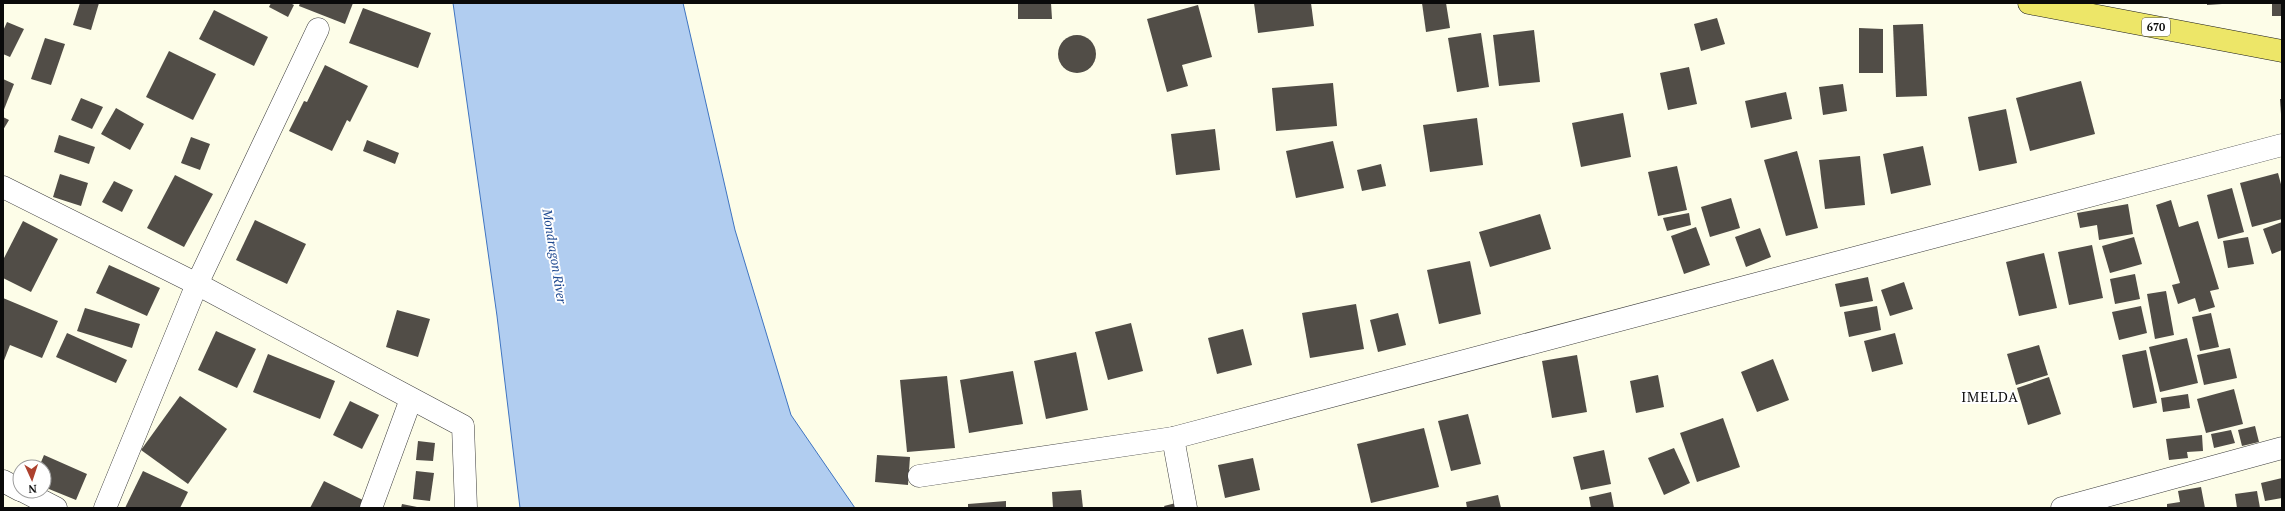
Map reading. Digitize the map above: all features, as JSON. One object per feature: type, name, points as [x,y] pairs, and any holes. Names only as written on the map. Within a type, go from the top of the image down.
[{"type":"main road","name":"670","points":[[2029,3],[2282,51]]},
{"type":"street","points":[[105,508],[197,284],[318,28]]},
{"type":"street","points":[[919,476],[1173,438],[2282,145]]},
{"type":"street","points":[[3,187],[197,284],[462,426],[466,508]]},
{"type":"street","points":[[371,508],[411,399]]},
{"type":"street","points":[[1173,438],[1186,508]]},
{"type":"street","points":[[2062,508],[2282,448]]},
{"type":"street","points":[[3,481],[12,486]]},
{"type":"street","points":[[39,499],[56,508]]},
{"type":"water","name":"Mondragon River","points":[[453,3],[683,3],[735,230],[791,415],[855,508],[520,508],[497,316]]},
{"type":"building","points":[[80,3],[99,3],[91,30],[73,25]]},
{"type":"building","points":[[271,3],[290,3],[294,5],[288,17],[269,7]]},
{"type":"building","points":[[300,3],[353,3],[345,24],[299,6]]},
{"type":"building","points":[[1018,3],[1051,3],[1052,19],[1018,19]]},
{"type":"building","points":[[1254,3],[1311,3],[1314,26],[1258,33]]},
{"type":"building","points":[[1422,3],[1446,3],[1450,28],[1426,32]]},
{"type":"building","points":[[2207,3],[2222,3],[2222,4],[2207,5]]},
{"type":"building","points":[[2272,3],[2282,3],[2282,16],[2272,16]]},
{"type":"building","points":[[1198,5],[1212,57],[1182,65],[1188,86],[1167,92],[1147,19]]},
{"type":"building","points":[[363,8],[431,33],[418,68],[349,43]]},
{"type":"building","points":[[214,10],[268,37],[254,66],[199,39]]},
{"type":"building","points":[[1717,18],[1725,44],[1701,51],[1694,24]]},
{"type":"building","points":[[7,22],[24,29],[10,57],[3,54],[3,31]]},
{"type":"building","points":[[1923,24],[1927,96],[1896,97],[1893,25]]},
{"type":"building","points":[[1859,28],[1883,29],[1883,73],[1859,73]]},
{"type":"building","points":[[1534,30],[1540,82],[1499,86],[1493,35]]},
{"type":"building","points":[[1481,33],[1489,87],[1457,92],[1448,38]]},
{"type":"building","points":[[1073,35],[1081,35],[1091,40],[1095,47],[1095,61],[1091,68],[1081,73],[1073,73],[1063,68],[1061,65],[1058,58],[1058,50],[1063,40],[1066,38]]},
{"type":"building","points":[[45,38],[65,44],[51,85],[31,79]]},
{"type":"building","points":[[169,51],[216,74],[193,120],[146,97]]},
{"type":"building","points":[[325,65],[368,86],[350,122],[347,120],[332,151],[289,131],[304,101],[307,102]]},
{"type":"building","points":[[1689,67],[1697,104],[1668,110],[1660,73]]},
{"type":"building","points":[[3,79],[14,84],[3,112]]},
{"type":"building","points":[[2081,81],[2095,134],[2030,151],[2016,98]]},
{"type":"building","points":[[1333,83],[1337,126],[1276,131],[1272,88]]},
{"type":"building","points":[[1843,84],[1847,111],[1823,115],[1819,87]]},
{"type":"building","points":[[1786,92],[1792,119],[1751,128],[1745,101]]},
{"type":"building","points":[[81,98],[103,107],[92,129],[71,120]]},
{"type":"building","points":[[2280,99],[2282,99],[2282,114],[2281,114]]},
{"type":"building","points":[[116,108],[144,124],[130,150],[101,134]]},
{"type":"building","points":[[2006,109],[2017,163],[1979,171],[1968,117]]},
{"type":"building","points":[[1623,113],[1631,157],[1581,167],[1572,123]]},
{"type":"building","points":[[3,117],[9,120],[3,130]]},
{"type":"building","points":[[1477,118],[1483,165],[1430,172],[1423,125]]},
{"type":"building","points":[[1215,129],[1220,170],[1176,175],[1171,134]]},
{"type":"building","points":[[59,135],[95,147],[89,164],[54,152]]},
{"type":"building","points":[[191,137],[210,144],[200,170],[181,163]]},
{"type":"building","points":[[367,140],[399,153],[395,164],[363,151]]},
{"type":"building","points":[[1333,141],[1344,188],[1296,198],[1286,151]]},
{"type":"building","points":[[1923,146],[1931,185],[1891,194],[1883,154]]},
{"type":"building","points":[[1797,151],[1818,228],[1786,236],[1764,160]]},
{"type":"building","points":[[1860,156],[1865,205],[1825,209],[1819,160]]},
{"type":"building","points":[[1381,164],[1386,186],[1362,191],[1357,170]]},
{"type":"building","points":[[1677,166],[1687,210],[1658,216],[1648,172]]},
{"type":"building","points":[[2278,173],[2282,188],[2282,219],[2252,227],[2240,183]]},
{"type":"building","points":[[60,174],[88,183],[81,206],[53,197]]},
{"type":"building","points":[[175,175],[213,194],[184,247],[147,228]]},
{"type":"building","points":[[114,181],[133,190],[122,212],[102,202]]},
{"type":"building","points":[[2232,188],[2244,232],[2218,239],[2207,195]]},
{"type":"building","points":[[1731,198],[1740,228],[1710,237],[1701,207]]},
{"type":"building","points":[[2171,200],[2179,227],[2198,221],[2219,289],[2210,291],[2215,307],[2199,312],[2195,298],[2178,304],[2172,285],[2180,283],[2156,205]]},
{"type":"building","points":[[2128,204],[2133,234],[2099,240],[2097,225],[2080,228],[2077,213]]},
{"type":"building","points":[[1689,213],[1691,225],[1667,231],[1663,218]]},
{"type":"building","points":[[1540,214],[1551,249],[1490,267],[1479,232]]},
{"type":"building","points":[[255,220],[306,244],[287,284],[236,260]]},
{"type":"building","points":[[23,221],[58,239],[31,292],[3,278],[3,260]]},
{"type":"building","points":[[2282,222],[2282,250],[2272,254],[2263,229]]},
{"type":"building","points":[[1696,227],[1710,265],[1684,274],[1671,236]]},
{"type":"building","points":[[1760,228],[1771,257],[1746,267],[1735,237]]},
{"type":"building","points":[[2134,237],[2142,264],[2110,273],[2102,246]]},
{"type":"building","points":[[2248,237],[2254,264],[2228,268],[2223,241]]},
{"type":"building","points":[[2092,245],[2103,298],[2069,305],[2058,252]]},
{"type":"building","points":[[2044,253],[2057,308],[2019,316],[2006,262]]},
{"type":"building","points":[[1470,261],[1481,314],[1439,324],[1427,270]]},
{"type":"building","points":[[109,265],[160,288],[147,316],[96,293]]},
{"type":"building","points":[[2135,274],[2140,299],[2115,304],[2110,279]]},
{"type":"building","points":[[1868,277],[1873,301],[1840,307],[1835,284]]},
{"type":"building","points":[[1904,282],[1913,309],[1890,316],[1881,290]]},
{"type":"building","points":[[2166,291],[2174,335],[2155,339],[2147,294]]},
{"type":"building","points":[[3,298],[58,321],[42,358],[10,345],[3,363]]},
{"type":"building","points":[[1356,304],[1364,349],[1310,358],[1302,313]]},
{"type":"building","points":[[1877,306],[1881,330],[1849,337],[1844,312]]},
{"type":"building","points":[[2141,306],[2147,333],[2119,340],[2112,312]]},
{"type":"building","points":[[85,308],[140,324],[132,348],[77,331]]},
{"type":"building","points":[[397,310],[430,319],[418,357],[386,347]]},
{"type":"building","points":[[1398,313],[1406,345],[1378,352],[1370,320]]},
{"type":"building","points":[[2211,313],[2219,347],[2200,351],[2192,317]]},
{"type":"building","points":[[1131,323],[1143,371],[1108,380],[1095,332]]},
{"type":"building","points":[[1243,329],[1252,365],[1217,374],[1208,338]]},
{"type":"building","points":[[216,331],[256,349],[237,388],[198,370]]},
{"type":"building","points":[[67,333],[127,360],[116,383],[56,357]]},
{"type":"building","points":[[1895,333],[1903,364],[1872,372],[1864,341]]},
{"type":"building","points":[[2187,338],[2198,383],[2160,392],[2149,347]]},
{"type":"building","points":[[2039,345],[2048,375],[2016,385],[2007,354]]},
{"type":"building","points":[[2230,348],[2237,378],[2204,385],[2197,355]]},
{"type":"building","points":[[2146,350],[2157,403],[2133,408],[2122,355]]},
{"type":"building","points":[[1076,352],[1088,410],[1046,419],[1034,361]]},
{"type":"building","points":[[268,354],[335,381],[320,419],[253,392]]},
{"type":"building","points":[[1577,355],[1587,412],[1552,418],[1542,361]]},
{"type":"building","points":[[1773,359],[1789,400],[1757,412],[1741,372]]},
{"type":"building","points":[[1013,371],[1023,424],[969,433],[960,380]]},
{"type":"building","points":[[1658,375],[1664,407],[1636,413],[1630,381]]},
{"type":"building","points":[[947,376],[955,448],[907,452],[900,380]]},
{"type":"building","points":[[2049,377],[2061,414],[2028,425],[2017,388]]},
{"type":"building","points":[[2234,389],[2243,424],[2206,433],[2197,399]]},
{"type":"building","points":[[2188,394],[2190,408],[2163,412],[2161,398]]},
{"type":"building","points":[[180,396],[227,429],[188,484],[141,450]]},
{"type":"building","points":[[350,401],[379,415],[362,449],[333,435]]},
{"type":"building","points":[[1468,414],[1481,464],[1451,471],[1438,421]]},
{"type":"building","points":[[1723,418],[1740,467],[1697,482],[1680,433]]},
{"type":"building","points":[[2255,426],[2259,442],[2242,446],[2238,430]]},
{"type":"building","points":[[1424,428],[1439,487],[1371,503],[1357,444]]},
{"type":"building","points":[[2231,430],[2235,443],[2214,448],[2211,434]]},
{"type":"building","points":[[2202,435],[2203,451],[2187,452],[2188,458],[2169,460],[2166,439]]},
{"type":"building","points":[[418,441],[435,443],[433,461],[416,460]]},
{"type":"building","points":[[1674,448],[1690,483],[1664,495],[1648,458]]},
{"type":"building","points":[[1604,450],[1611,484],[1581,490],[1573,457]]},
{"type":"building","points":[[44,455],[87,474],[76,500],[52,490],[52,459],[42,459]]},
{"type":"building","points":[[877,455],[910,457],[908,485],[875,482]]},
{"type":"building","points":[[1253,458],[1260,490],[1225,498],[1218,465]]},
{"type":"building","points":[[143,471],[188,492],[180,508],[125,508]]},
{"type":"building","points":[[416,471],[434,473],[430,501],[413,499]]},
{"type":"building","points":[[2282,478],[2282,498],[2265,501],[2261,483]]},
{"type":"building","points":[[324,481],[367,502],[364,508],[310,508]]},
{"type":"building","points":[[2201,487],[2205,508],[2167,508],[2167,504],[2180,502],[2178,491]]},
{"type":"building","points":[[1081,490],[1083,508],[1053,508],[1052,492]]},
{"type":"building","points":[[2257,491],[2260,508],[2237,508],[2235,494]]},
{"type":"building","points":[[1611,492],[1614,508],[1591,508],[1589,497]]},
{"type":"building","points":[[1498,495],[1501,508],[1467,508],[1466,502]]},
{"type":"building","points":[[1006,501],[1006,508],[968,508],[968,504]]},
{"type":"building","points":[[1180,502],[1181,508],[1165,508],[1164,506]]},
{"type":"building","points":[[402,504],[417,507],[417,508],[401,508]]},
{"type":"district","name":"IMELDA","points":[[1990,396]]}]
